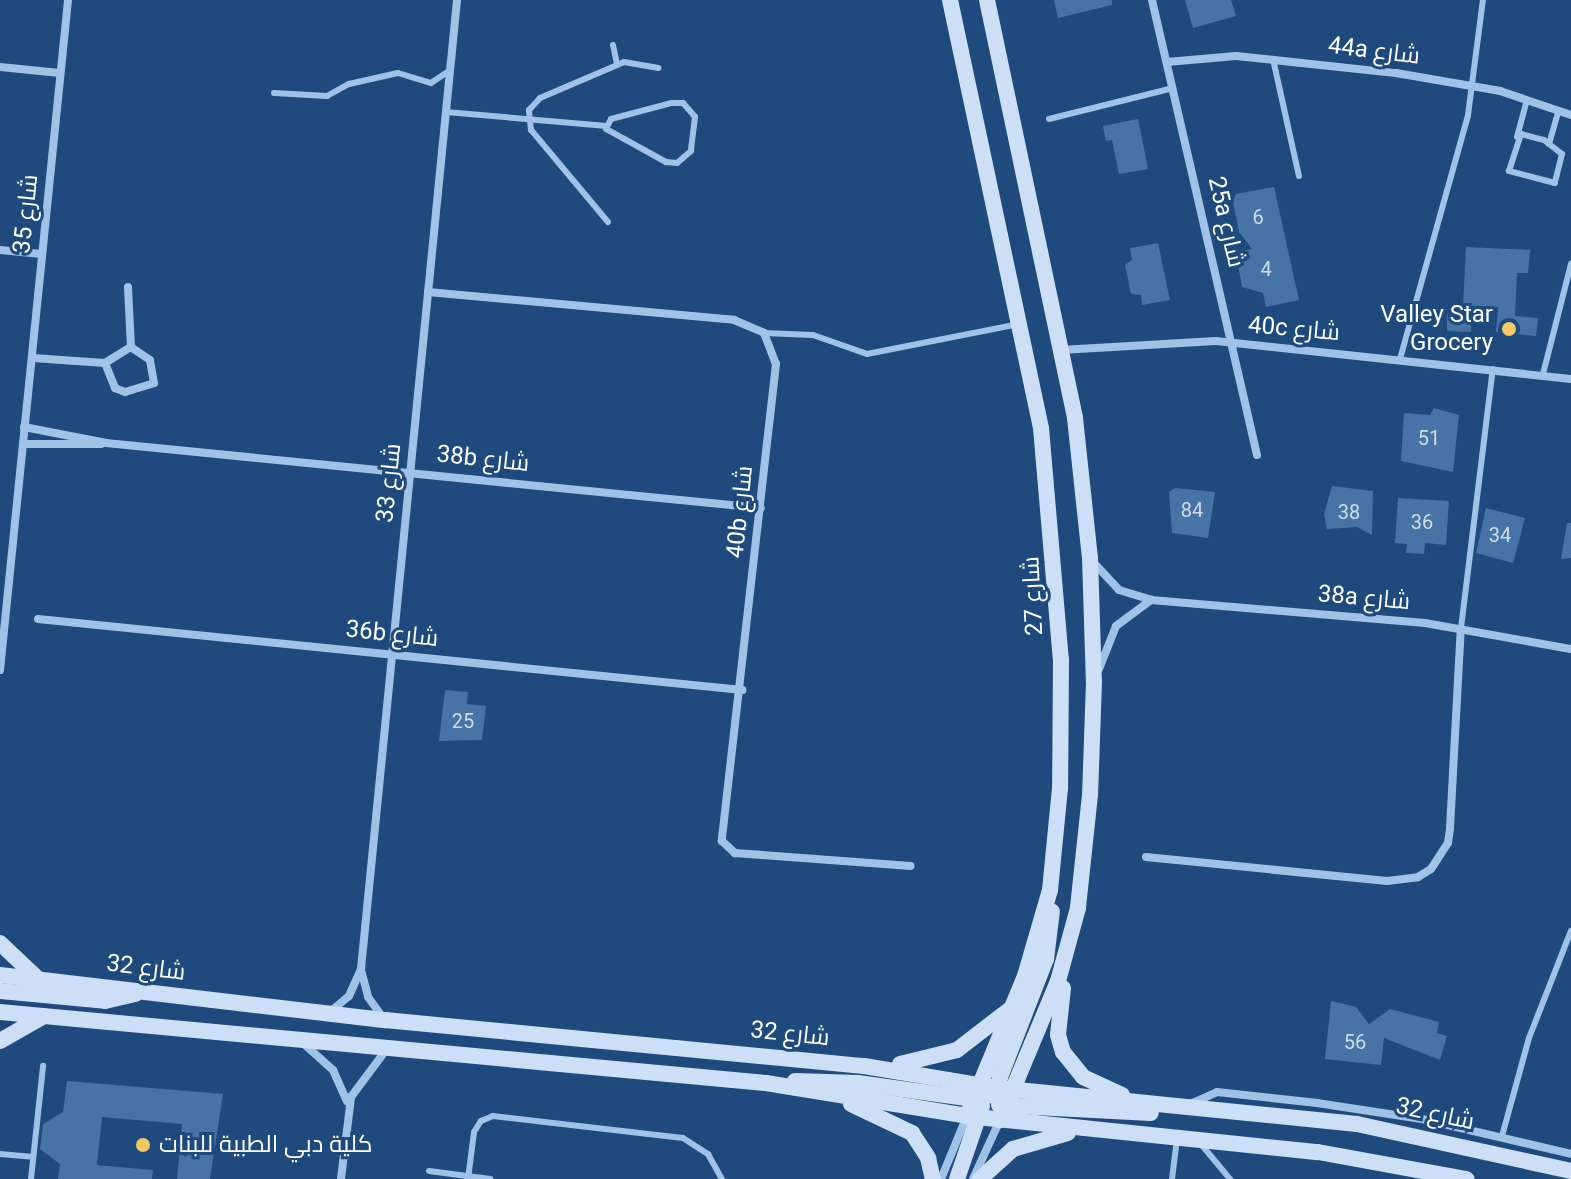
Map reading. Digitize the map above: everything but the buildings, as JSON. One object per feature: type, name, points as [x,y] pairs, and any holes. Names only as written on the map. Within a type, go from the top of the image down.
[{"type":"street","name":"شارع 35","points":[[0,670],[3,615],[33,358],[68,0]]},
{"type":"street","name":"شارع 33","points":[[326,1014],[349,996],[361,969],[457,0]]},
{"type":"street","name":"شارع 27","points":[[950,0],[1041,428],[1058,582],[1060,788],[1050,890],[1013,1007],[973,1179]]},
{"type":"street","name":"شارع 27","points":[[941,1179],[990,1102],[1069,945],[1086,852],[1094,682],[1090,558],[1075,418],[987,0]]},
{"type":"street","name":"25a شارع","points":[[1152,0],[1235,343],[1257,455]]},
{"type":"street","name":"44a شارع","points":[[1167,62],[1221,56],[1273,59],[1470,84],[1571,115]]},
{"type":"street","points":[[0,67],[60,73]]},
{"type":"street","points":[[0,250],[42,254]]},
{"type":"street","points":[[128,287],[131,347]]},
{"type":"street","points":[[428,292],[734,320],[764,333]]},
{"type":"street","name":"40b شارع","points":[[764,333],[776,364],[742,690],[723,837],[727,850],[911,866]]},
{"type":"street","name":"40c شارع","points":[[1060,350],[1198,340],[1571,379]]},
{"type":"street","points":[[33,358],[105,363],[131,347]]},
{"type":"street","points":[[105,363],[115,388],[125,392],[154,383],[150,360],[131,347]]},
{"type":"street","name":"38b شارع","points":[[24,427],[106,443],[761,508]]},
{"type":"street","name":"38b شارع","points":[[23,444],[106,443]]},
{"type":"street","name":"38a شارع","points":[[1090,558],[1111,585],[1151,600],[1461,628],[1571,649]]},
{"type":"street","points":[[1094,682],[1116,626],[1151,600]]},
{"type":"street","name":"36b شارع","points":[[38,619],[742,690]]},
{"type":"street","points":[[1146,857],[1387,881],[1418,877],[1431,869],[1448,843],[1450,828],[1461,628]]},
{"type":"street","points":[[957,1179],[1046,959],[1052,925],[1050,890]]},
{"type":"street","points":[[0,943],[38,979]]},
{"type":"street","points":[[1069,945],[1058,1019],[1063,1052],[1083,1077],[1142,1103]]},
{"type":"street","name":"شارع 33","points":[[361,969],[368,997],[385,1020]]},
{"type":"street","name":"شارع 32","points":[[0,975],[326,1014],[864,1066],[1089,1130],[1352,1157],[1467,1179]]},
{"type":"street","points":[[0,991],[112,1001],[140,992]]},
{"type":"street","points":[[864,1066],[935,1059],[973,1040],[1013,1007]]},
{"type":"street","name":"شارع 32","points":[[0,1012],[303,1043],[766,1083],[828,1094],[990,1102],[1142,1103],[1393,1129],[1571,1171]]},
{"type":"street","points":[[0,1041],[42,1017]]},
{"type":"street","points":[[303,1043],[333,1070],[348,1108]]},
{"type":"street","points":[[341,1179],[348,1108],[363,1076],[386,1050]]},
{"type":"street","points":[[766,1083],[846,1082],[990,1102],[1141,1114],[1184,1108],[1202,1095],[1225,1092],[1396,1114],[1571,1154]]},
{"type":"street","points":[[828,1094],[903,1126],[920,1144],[933,1179]]},
{"type":"street","points":[[980,1179],[1002,1156],[1029,1141],[1089,1130]]},
{"type":"lane","points":[[1400,359],[1468,115],[1483,0]]},
{"type":"lane","points":[[613,45],[617,64]]},
{"type":"lane","points":[[1273,59],[1299,176]]},
{"type":"lane","points":[[527,119],[540,98],[617,64],[636,61],[658,68]]},
{"type":"lane","points":[[274,93],[327,96],[349,84],[398,73],[431,83],[450,70]]},
{"type":"lane","points":[[1049,119],[1173,88]]},
{"type":"lane","points":[[1517,137],[1523,134],[1549,144],[1563,157],[1552,184],[1509,171],[1517,137],[1527,99]]},
{"type":"lane","points":[[446,112],[606,126],[666,162],[677,163],[691,151],[695,117],[677,102],[611,119],[606,126]]},
{"type":"lane","points":[[1549,144],[1559,110]]},
{"type":"lane","points":[[527,119],[531,130],[608,222]]},
{"type":"lane","points":[[1543,374],[1571,264]]},
{"type":"lane","points":[[764,333],[813,335],[867,354],[1021,323]]},
{"type":"lane","points":[[1461,628],[1493,369]]},
{"type":"lane","points":[[1502,1136],[1529,1038],[1571,931]]},
{"type":"lane","points":[[31,1179],[43,1066]]},
{"type":"lane","points":[[468,1178],[474,1132],[481,1121],[493,1116],[683,1138],[708,1154],[722,1179]]},
{"type":"lane","points":[[1172,1179],[1178,1138]]},
{"type":"lane","points":[[1198,1140],[1228,1179]]},
{"type":"lane","points":[[0,1154],[33,1157]]},
{"type":"lane","points":[[429,1171],[490,1179]]},
{"type":"place","name":"Valley Star Grocery","points":[[1509,329]]},
{"type":"place","name":"كلية دبي الطبية للبنات","points":[[143,1145]]}]
